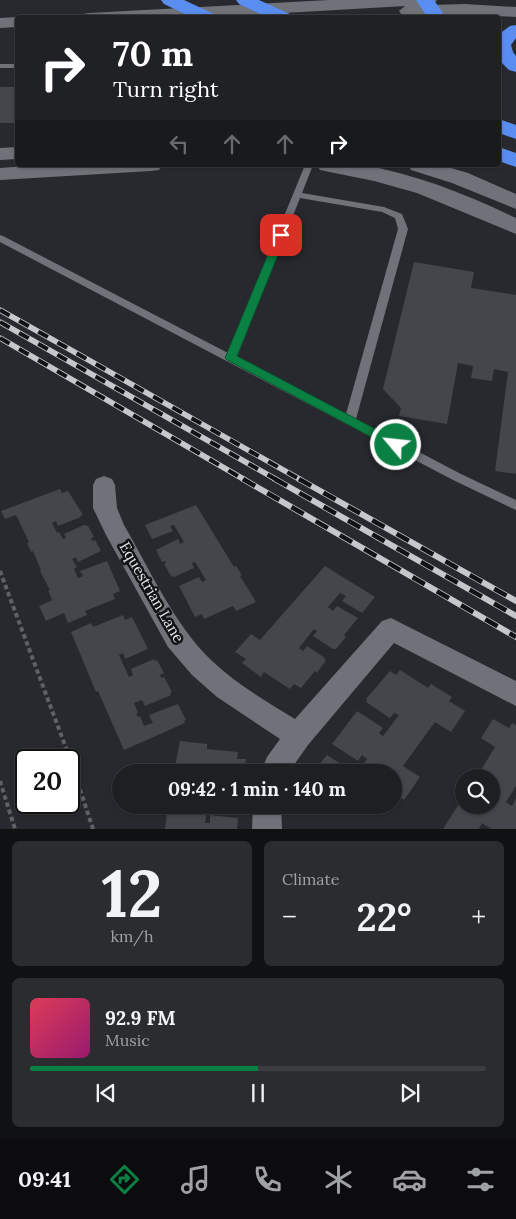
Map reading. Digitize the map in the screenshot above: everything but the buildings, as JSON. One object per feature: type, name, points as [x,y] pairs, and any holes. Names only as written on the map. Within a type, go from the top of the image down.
[{"type":"highway","points":[[170,0],[202,15]]},
{"type":"highway","points":[[244,0],[277,15]]},
{"type":"highway","points":[[516,30],[502,40],[501,48],[507,58],[516,66]]},
{"type":"highway","points":[[501,68],[516,76]]},
{"type":"highway","points":[[501,113],[516,119]]},
{"type":"highway","points":[[501,126],[516,133]]},
{"type":"highway","points":[[501,154],[516,161]]},
{"type":"street","points":[[489,0],[516,2]]},
{"type":"street","points":[[126,15],[323,4],[429,6],[516,12]]},
{"type":"street","points":[[316,15],[429,6]]},
{"type":"street","points":[[0,23],[15,22]]},
{"type":"street","points":[[0,34],[15,33]]},
{"type":"street","points":[[0,154],[15,153]]},
{"type":"street","points":[[0,174],[117,167]]},
{"type":"street","points":[[339,167],[388,176],[428,188],[462,201],[516,227]]},
{"type":"street","points":[[425,167],[460,178],[516,202]]},
{"type":"street","name":"Equestrian Lane","points":[[104,485],[106,508],[114,528],[177,639],[201,667],[226,690],[298,736]]},
{"type":"street","points":[[278,764],[298,736],[391,629],[516,694]]},
{"type":"street","points":[[267,814],[267,829]]},
{"type":"lane","points":[[0,66],[15,66]]},
{"type":"lane","points":[[231,358],[308,167]]},
{"type":"lane","points":[[298,195],[384,210],[399,216],[403,229],[350,420]]},
{"type":"lane","points":[[0,238],[458,477],[516,504]]},
{"type":"path","points":[[0,571],[36,666],[93,829]]},
{"type":"path","points":[[0,781],[15,829]]},
{"type":"railway","points":[[0,310],[301,480]]},
{"type":"railway","points":[[0,322],[277,480]]},
{"type":"railway","points":[[0,338],[245,480]]},
{"type":"railway","points":[[243,479],[516,637]]},
{"type":"railway","points":[[275,479],[516,616]]},
{"type":"railway","points":[[299,479],[516,601]]},
{"type":"route","points":[[281,235],[231,358],[396,445]]}]
